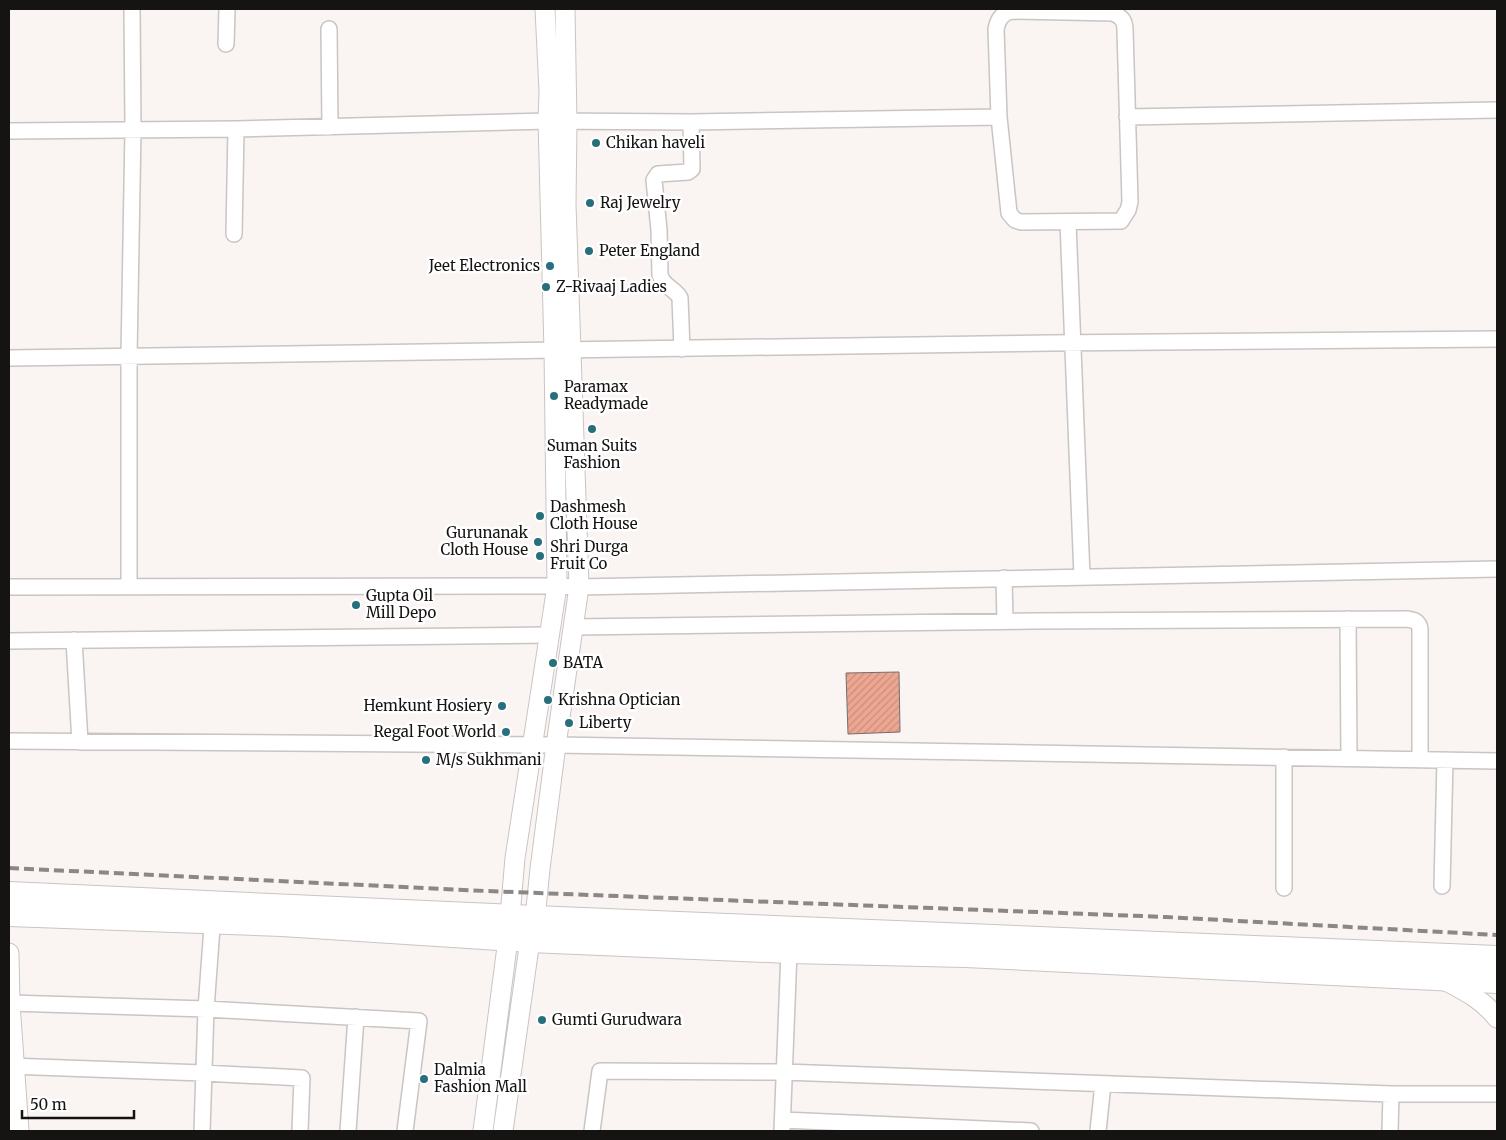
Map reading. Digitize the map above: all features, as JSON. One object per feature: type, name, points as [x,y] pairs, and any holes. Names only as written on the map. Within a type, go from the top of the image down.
[{"type":"highway","points":[[9,894],[213,912],[521,928],[1006,947],[1497,958]]},
{"type":"highway","points":[[9,914],[213,912]]},
{"type":"highway","points":[[521,928],[789,950],[1006,947],[1497,981]]},
{"type":"street","points":[[129,587],[129,356],[133,130],[132,9]]},
{"type":"street","points":[[226,44],[227,9]]},
{"type":"street","points":[[482,1131],[521,928],[540,869],[579,587],[548,121],[549,91],[545,9]]},
{"type":"street","points":[[503,1131],[521,928],[515,858],[557,586],[566,204],[565,9]]},
{"type":"street","points":[[1011,11],[1113,13],[1121,17],[1125,25],[1130,202],[1125,216],[1120,221],[1115,222],[1021,222],[1015,220],[1009,213],[999,117],[996,29],[999,19],[1003,15],[1011,11]]},
{"type":"street","points":[[329,29],[330,127]]},
{"type":"street","points":[[1127,117],[1497,110]]},
{"type":"street","points":[[9,131],[236,129],[548,121],[691,122],[999,117]]},
{"type":"street","points":[[682,349],[680,298],[678,294],[662,281],[660,275],[659,230],[654,180],[658,174],[688,172],[692,169],[691,122]]},
{"type":"street","points":[[234,234],[236,129]]},
{"type":"street","points":[[1068,222],[1082,577]]},
{"type":"street","points":[[9,358],[1073,342],[1497,339]]},
{"type":"street","points":[[9,587],[579,587],[1497,569]]},
{"type":"street","points":[[1004,578],[1005,621]]},
{"type":"street","points":[[1348,619],[1348,758]]},
{"type":"street","points":[[574,627],[1005,621],[1407,619],[1413,620],[1419,625],[1420,760]]},
{"type":"street","points":[[9,641],[549,635]]},
{"type":"street","points":[[74,640],[80,742]]},
{"type":"street","points":[[9,741],[556,745],[1497,761]]},
{"type":"street","points":[[1284,758],[1284,888]]},
{"type":"street","points":[[1442,886],[1445,760]]},
{"type":"street","points":[[202,1131],[206,1009],[213,912]]},
{"type":"street","points":[[789,950],[782,1125],[1031,1131]]},
{"type":"street","points":[[9,953],[12,1066],[19,1131]]},
{"type":"street","points":[[1441,978],[1477,998],[1488,1006],[1497,1018]]},
{"type":"street","points":[[10,1003],[206,1009],[419,1021],[405,1131]]},
{"type":"street","points":[[348,1131],[356,1017]]},
{"type":"street","points":[[12,1066],[302,1078],[300,1131]]},
{"type":"street","points":[[592,1131],[600,1071],[784,1072],[1391,1094],[1497,1094]]},
{"type":"street","points":[[1098,1131],[1103,1084]]},
{"type":"street","points":[[1390,1131],[1391,1094]]},
{"type":"building","points":[[899,672],[900,732],[848,734],[846,673]]},
{"type":"railway","points":[[9,868],[486,891],[1166,917],[1497,935]]},
{"type":"place","name":"Chikan haveli","points":[[596,143]]},
{"type":"place","name":"Raj Jewelry","points":[[590,203]]},
{"type":"place","name":"Peter England","points":[[589,251]]},
{"type":"place","name":"Jeet Electronics","points":[[550,266]]},
{"type":"place","name":"Z-Rivaaj Ladies","points":[[546,287]]},
{"type":"place","name":"Paramax Readymade","points":[[554,396]]},
{"type":"place","name":"Suman Suits Fashion","points":[[592,429]]},
{"type":"place","name":"Dashmesh Cloth House","points":[[540,516]]},
{"type":"place","name":"Gurunanak Cloth House","points":[[538,542]]},
{"type":"place","name":"Shri Durga Fruit Co","points":[[540,556]]},
{"type":"place","name":"Gupta Oil Mill Depo","points":[[356,605]]},
{"type":"place","name":"BATA","points":[[553,663]]},
{"type":"place","name":"Krishna Optician","points":[[548,700]]},
{"type":"place","name":"Hemkunt Hosiery","points":[[502,706]]},
{"type":"place","name":"Liberty","points":[[569,723]]},
{"type":"place","name":"Regal Foot World","points":[[506,732]]},
{"type":"place","name":"M/s Sukhmani","points":[[426,760]]},
{"type":"place","name":"Gumti Gurudwara","points":[[542,1020]]},
{"type":"place","name":"Dalmia Fashion Mall","points":[[424,1079]]}]
